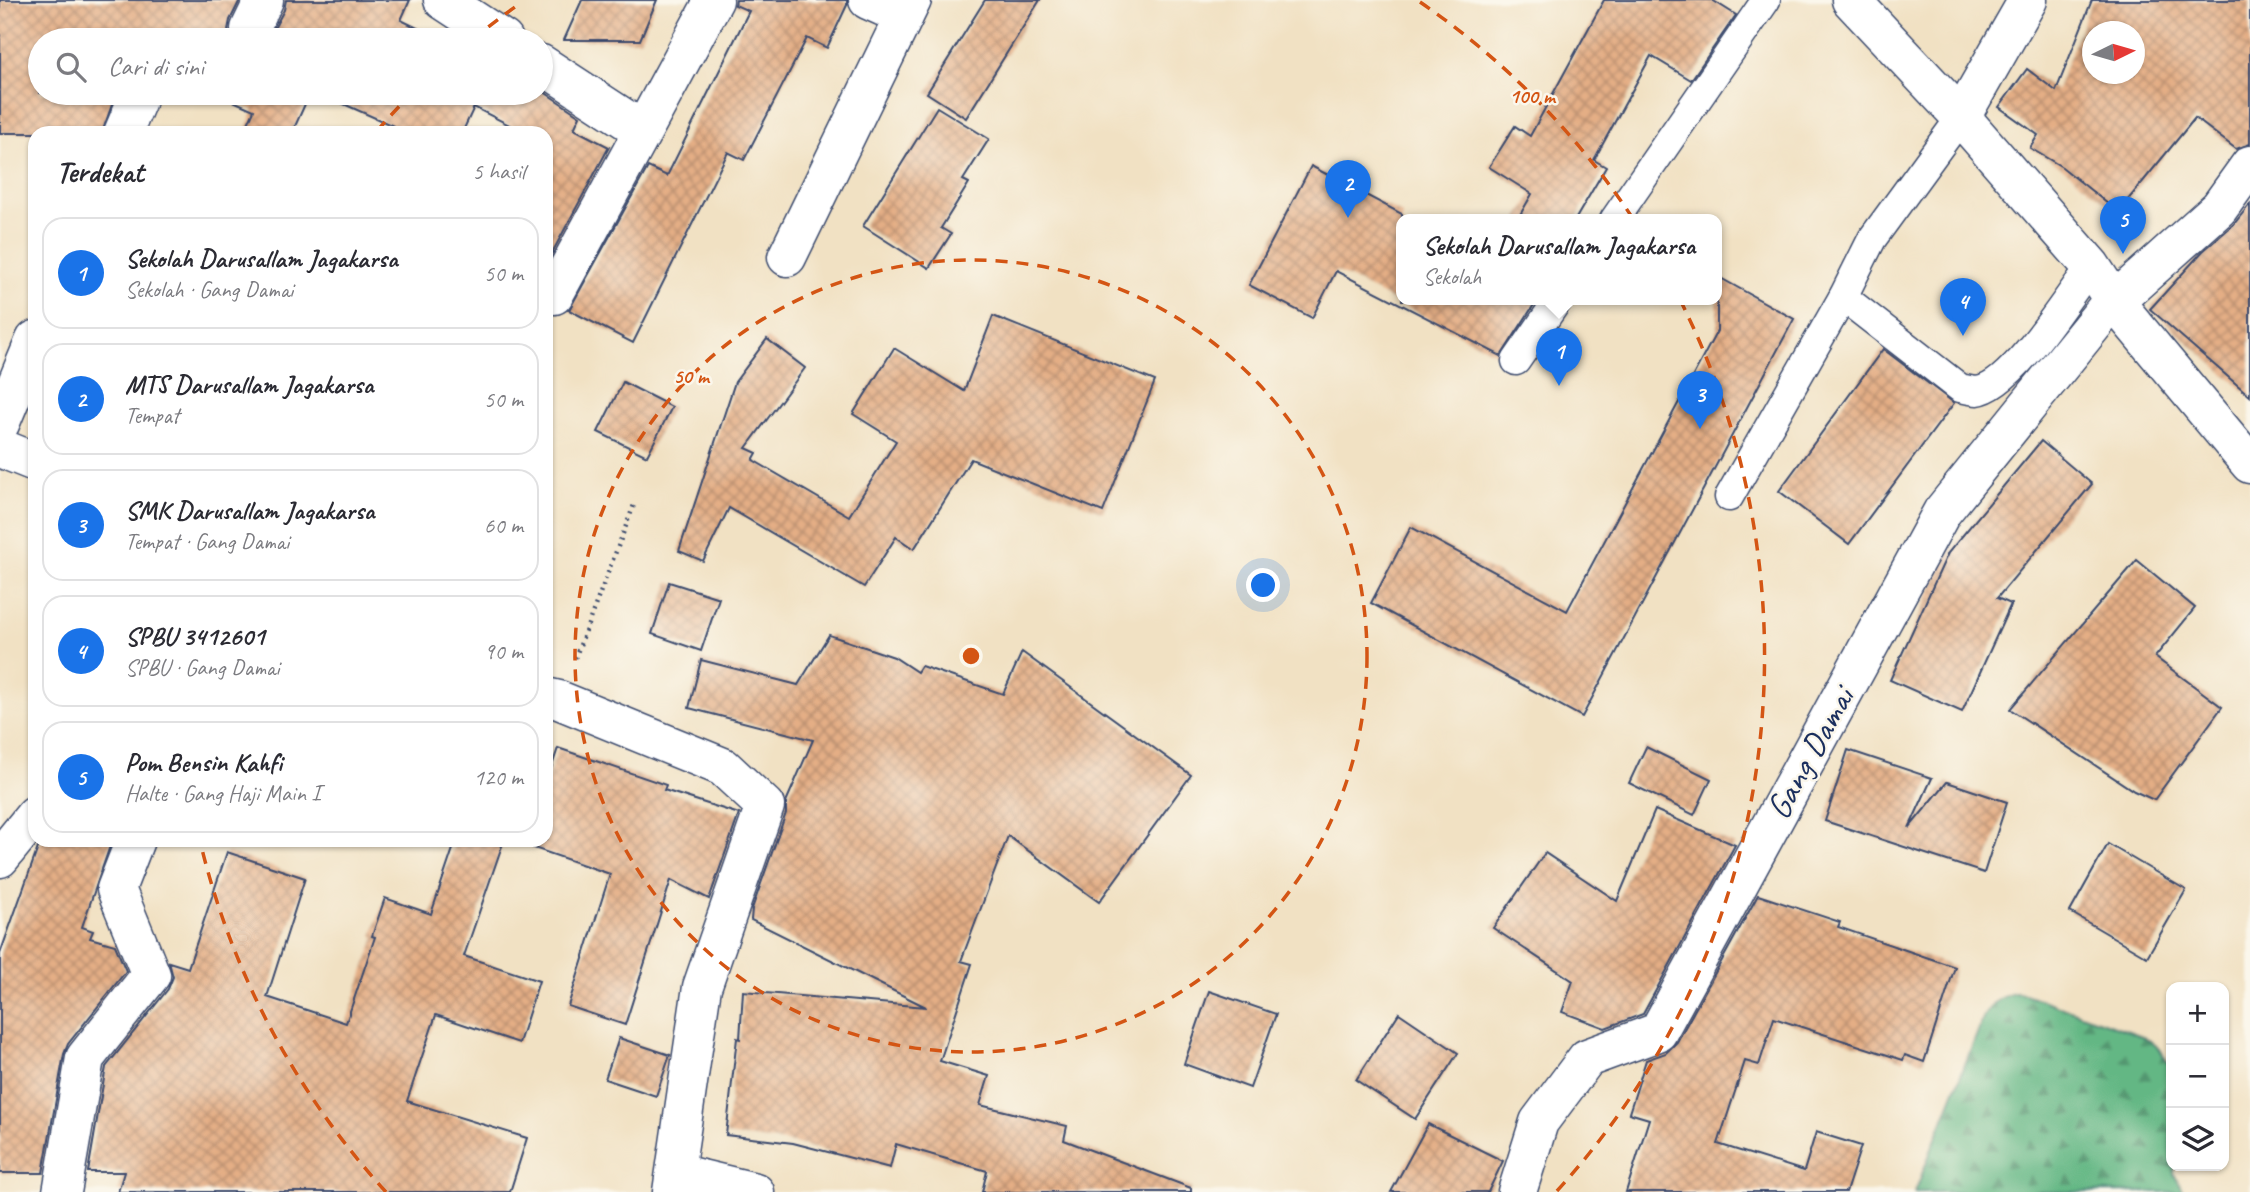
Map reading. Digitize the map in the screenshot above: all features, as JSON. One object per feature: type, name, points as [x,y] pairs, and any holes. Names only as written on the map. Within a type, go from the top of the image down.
[{"type":"street","points":[[443,0],[486,28]]},
{"type":"street","points":[[554,295],[714,0]]},
{"type":"street","points":[[787,257],[908,8],[868,0]]},
{"type":"street","points":[[1851,0],[1961,117],[2091,266],[2109,306],[2250,464]]},
{"type":"street","points":[[1961,117],[2028,0]]},
{"type":"street","points":[[553,72],[642,130]]},
{"type":"street","name":"Gang Damai","points":[[1517,1192],[1539,1122],[1587,1058],[1658,1032],[1942,512],[2109,306],[2219,208],[2250,165]]},
{"type":"street","points":[[0,424],[28,357]]},
{"type":"street","points":[[0,448],[28,459]]},
{"type":"street","points":[[553,699],[723,767],[765,806],[702,987],[674,1183],[755,1192]]},
{"type":"street","points":[[0,858],[28,824]]},
{"type":"street","points":[[62,1192],[85,1058],[151,975],[116,889],[132,847]]},
{"type":"lane","points":[[1618,214],[1766,0]]},
{"type":"lane","points":[[1729,497],[1843,297],[1872,239],[1961,117]]},
{"type":"lane","points":[[1843,297],[1961,388],[1977,391],[1994,384],[2020,362],[2091,266]]},
{"type":"lane","points":[[1516,361],[1555,305]]},
{"type":"path","points":[[553,699],[634,505]]},
{"type":"green space","points":[[2025,994],[2145,1037],[2160,1049],[2166,1060],[2166,1171],[2174,1171],[2184,1192],[1915,1192],[1984,1016],[2005,996]]},
{"type":"building","points":[[0,0],[240,0],[228,28],[28,28],[28,105],[112,105],[104,126],[28,126],[28,133],[0,133]]},
{"type":"building","points":[[286,0],[410,0],[401,20],[417,28],[274,28]]},
{"type":"building","points":[[582,0],[657,0],[640,40],[564,40]]},
{"type":"building","points":[[736,0],[847,0],[847,5],[827,48],[807,38],[744,160],[728,152],[633,343],[569,310],[648,167],[667,176],[749,11],[735,5]]},
{"type":"building","points":[[985,0],[1040,0],[966,118],[927,93]]},
{"type":"building","points":[[1604,0],[1712,0],[1736,15],[1691,80],[1651,56],[1594,160],[1606,167],[1579,214],[1520,214],[1532,194],[1489,167],[1515,126],[1530,136]]},
{"type":"building","points":[[2092,0],[2250,0],[2250,144],[2236,149],[2195,118],[2118,212],[2062,167],[2030,148],[2038,135],[1999,107],[2027,69],[2056,91],[2082,25],[2082,84],[2145,84],[2145,21],[2084,21]]},
{"type":"building","points":[[553,98],[580,116],[574,129],[609,147],[553,251],[553,126],[511,126],[474,107],[465,126],[393,126],[346,105],[553,105]]},
{"type":"building","points":[[243,105],[305,105],[295,126],[247,126],[254,110]]},
{"type":"building","points":[[937,107],[989,139],[963,180],[969,183],[941,228],[951,234],[929,268],[863,226]]},
{"type":"building","points":[[1311,166],[1402,214],[1396,214],[1396,302],[1336,271],[1312,318],[1249,285]]},
{"type":"building","points":[[2250,204],[2250,396],[2150,309],[2203,251],[2234,224]]},
{"type":"building","points":[[1722,279],[1794,319],[1582,717],[1371,603],[1411,527],[1567,611],[1717,331],[1717,305],[1722,305]]},
{"type":"building","points":[[1402,305],[1534,305],[1501,356]]},
{"type":"building","points":[[993,316],[1155,381],[1103,512],[971,459],[914,549],[896,537],[864,587],[729,508],[703,561],[679,551],[735,382],[767,339],[805,368],[746,448],[757,453],[753,460],[849,516],[896,441],[853,414],[894,348],[964,391]]},
{"type":"building","points":[[1883,349],[1954,403],[1849,544],[1779,491]]},
{"type":"building","points":[[623,382],[672,407],[647,456],[598,432]]},
{"type":"building","points":[[2041,441],[2092,484],[1997,598],[2011,604],[1962,712],[1890,680],[1948,553]]},
{"type":"building","points":[[2137,560],[2195,608],[2155,657],[2222,707],[2154,800],[2134,791],[2010,709]]},
{"type":"building","points":[[669,582],[719,598],[701,651],[652,634]]},
{"type":"building","points":[[829,635],[894,657],[917,672],[921,666],[1003,694],[1022,652],[1191,775],[1099,902],[1008,836],[961,961],[972,964],[940,1061],[989,1076],[980,1105],[1067,1126],[1064,1140],[1191,1188],[1191,1192],[982,1192],[987,1171],[896,1144],[890,1168],[793,1143],[726,1135],[737,1038],[740,1039],[743,991],[926,1007],[751,920],[752,909],[786,813],[786,802],[813,740],[689,708],[701,660],[798,685]]},
{"type":"building","points":[[1646,747],[1711,779],[1694,815],[1629,783]]},
{"type":"building","points":[[558,748],[666,785],[664,790],[739,814],[709,899],[671,880],[625,1025],[568,1006],[610,874],[531,847],[553,847],[553,763]]},
{"type":"building","points":[[1848,750],[1932,778],[1909,828],[1947,782],[2007,802],[1984,873],[1825,821]]},
{"type":"building","points":[[1655,810],[1735,845],[1643,1014],[1605,1028],[1562,1012],[1573,981],[1493,928],[1545,853],[1617,901]]},
{"type":"building","points":[[2108,844],[2186,890],[2147,957],[2070,912]]},
{"type":"building","points":[[38,847],[110,847],[82,927],[93,931],[90,938],[115,945],[126,971],[68,1044],[43,1173],[0,1173],[0,954]]},
{"type":"building","points":[[454,847],[502,847],[464,956],[539,981],[519,1043],[436,1015],[407,1101],[527,1138],[510,1192],[118,1192],[124,1172],[88,1172],[106,1067],[168,989],[173,977],[169,962],[188,968],[227,852],[305,878],[267,997],[346,1023],[385,898],[431,914]]},
{"type":"building","points":[[1758,895],[1840,922],[1838,927],[1955,967],[1924,1062],[1905,1055],[1903,1060],[1774,1018],[1759,1065],[1745,1061],[1718,1144],[1804,1171],[1816,1132],[1861,1146],[1846,1192],[1626,1192],[1649,1119],[1629,1113],[1646,1060],[1666,1053],[1677,1042]]},
{"type":"building","points":[[1209,991],[1276,1014],[1250,1088],[1184,1064]]},
{"type":"building","points":[[1399,1013],[1458,1053],[1415,1119],[1356,1080]]},
{"type":"building","points":[[619,1038],[670,1055],[656,1096],[605,1079]]},
{"type":"building","points":[[1428,1124],[1503,1161],[1488,1192],[1391,1192]]},
{"type":"place","name":"MTS Darusallam Jagakarsa","points":[[1348,218]]},
{"type":"place","name":"Pom Bensin Kahfi","points":[[2123,254]]},
{"type":"place","name":"SPBU 3412601","points":[[1963,336]]},
{"type":"place","name":"Sekolah Darusallam Jagakarsa","points":[[1559,386]]},
{"type":"place","name":"SMK Darusallam Jagakarsa","points":[[1700,429]]}]
